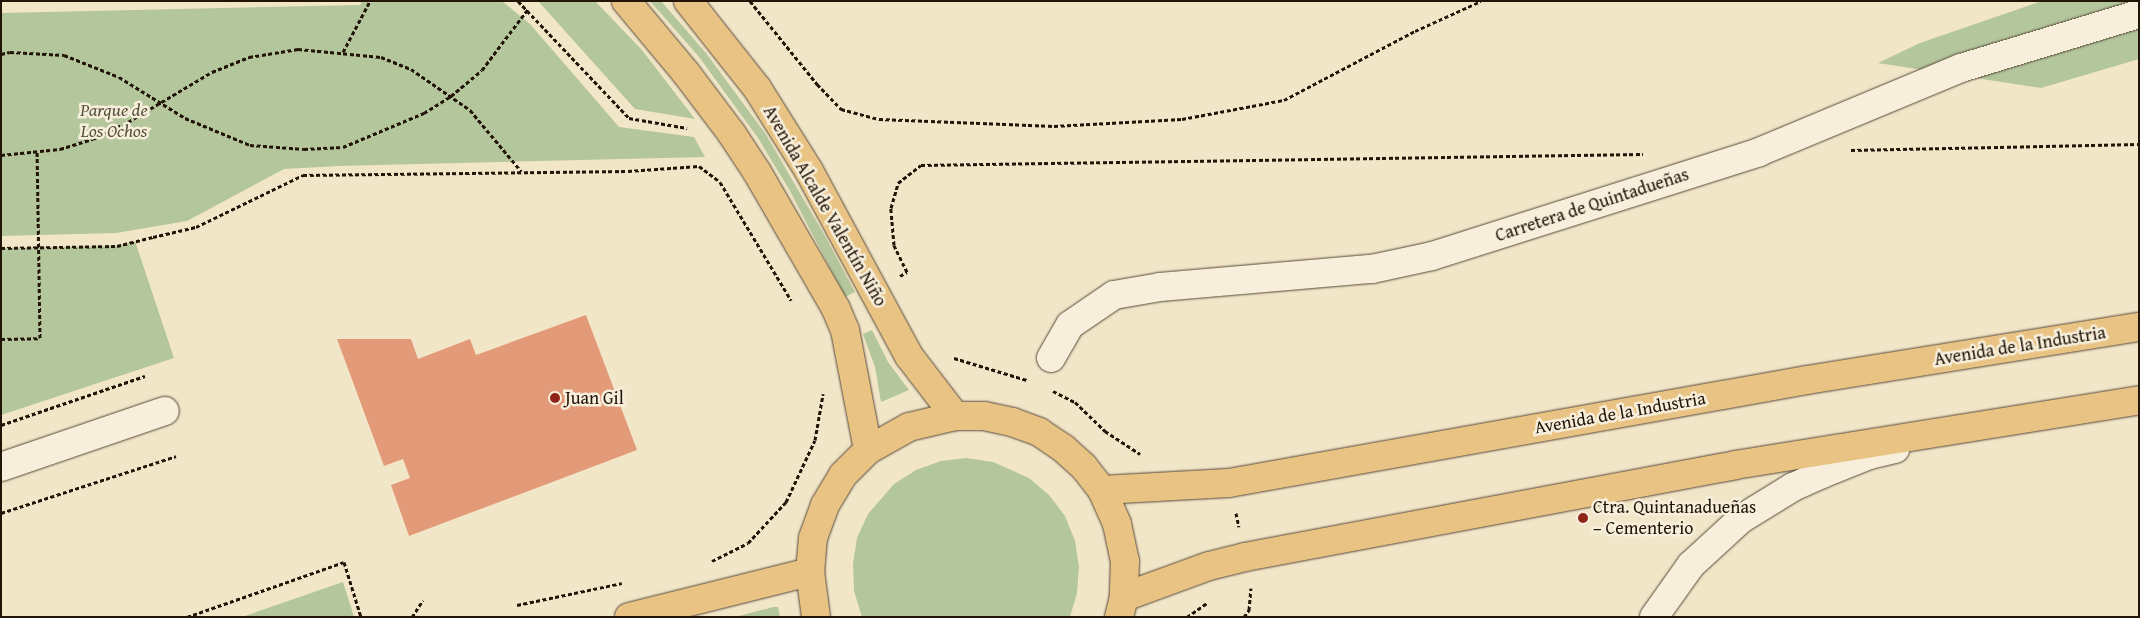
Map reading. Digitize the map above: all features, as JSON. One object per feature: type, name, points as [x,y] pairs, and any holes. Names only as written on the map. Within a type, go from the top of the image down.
[{"type":"main road","points":[[626,1],[686,73],[732,134],[757,172],[836,309],[845,330],[868,450]]},
{"type":"main road","name":"Avenida Alcalde Valentín Niño","points":[[688,1],[757,88],[809,171],[910,356],[955,416]]},
{"type":"main road","name":"Avenida de la Industria","points":[[1102,490],[1229,484],[1808,380],[2139,327]]},
{"type":"main road","points":[[816,617],[810,572],[813,538],[825,505],[843,475],[868,450],[909,426],[955,416],[984,416],[1012,422],[1039,432],[1063,448],[1084,467],[1102,490],[1117,524],[1125,561],[1121,607],[1209,566],[1246,557],[1735,465],[2139,400]]},
{"type":"main road","points":[[629,617],[810,572]]},
{"type":"street","name":"Carretera de Quintadueñas","points":[[1051,358],[1070,325],[1114,295],[1160,287],[1372,270],[1432,256],[1759,152],[1961,68],[2139,14]]},
{"type":"street","points":[[1654,617],[1691,565],[1741,520],[1793,487],[1822,474],[1869,455],[2139,404]]},
{"type":"street","points":[[1,467],[165,411]]},
{"type":"path","points":[[343,52],[370,1]]},
{"type":"path","points":[[518,1],[528,9],[629,118],[690,128]]},
{"type":"path","points":[[750,1],[817,84],[841,109],[879,119],[1054,126],[1182,118],[1284,100],[1415,31],[1481,1]]},
{"type":"path","points":[[1,54],[10,52],[64,55],[119,78],[185,118],[250,145],[304,150],[343,147],[424,114],[451,96],[482,70],[528,9]]},
{"type":"path","points":[[1,155],[60,149],[93,139],[128,122],[212,72],[249,57],[298,49],[381,57],[411,69],[470,110],[521,171]]},
{"type":"path","points":[[1849,150],[2139,144]]},
{"type":"path","points":[[1,339],[40,338],[37,152]]},
{"type":"path","points":[[921,165],[1650,154]]},
{"type":"path","points":[[1,248],[117,246],[196,226],[303,175],[628,171],[699,166]]},
{"type":"path","points":[[1,424],[145,376]]},
{"type":"path","points":[[710,562],[748,543],[786,502],[815,440],[825,385]]},
{"type":"path","points":[[1,513],[176,456]]},
{"type":"path","points":[[187,617],[344,562],[361,617]]},
{"type":"path","points":[[517,605],[624,583]]},
{"type":"path","points":[[1244,617],[1249,610],[1252,587]]},
{"type":"path","points":[[412,617],[423,600]]},
{"type":"green space","name":"Parque de Los Ochos","points":[[362,1],[502,1],[530,24],[619,127],[694,137],[705,157],[284,169],[187,221],[116,233],[1,236],[1,13],[360,5]]},
{"type":"green space","points":[[538,1],[595,1],[642,50],[695,119],[635,109]]},
{"type":"green space","points":[[650,1],[661,1],[706,53],[765,133],[855,292],[845,297],[790,191],[758,138],[699,57]]},
{"type":"green space","points":[[2042,1],[2139,1],[2139,59],[2041,88],[1878,63],[1920,43]]},
{"type":"green space","points":[[135,241],[174,358],[1,415],[1,248],[117,246]]},
{"type":"green space","points":[[872,330],[888,362],[909,390],[881,402],[875,367],[863,334]]},
{"type":"green space","points":[[966,458],[993,462],[1029,478],[1049,495],[1065,516],[1075,541],[1079,567],[1077,593],[1070,617],[862,617],[854,591],[853,564],[857,538],[868,514],[894,484],[916,470],[941,461]]},
{"type":"green space","points":[[343,582],[354,617],[242,617]]},
{"type":"green space","points":[[778,607],[780,617],[735,617]]},
{"type":"building","points":[[586,315],[637,450],[409,536],[391,485],[410,478],[403,459],[384,466],[337,339],[411,339],[418,359],[470,339],[476,355]]},
{"type":"place","name":"Juan Gil","points":[[555,398]]},
{"type":"place","name":"Ctra. Quintanadueñas – Cementerio","points":[[1583,518]]}]
